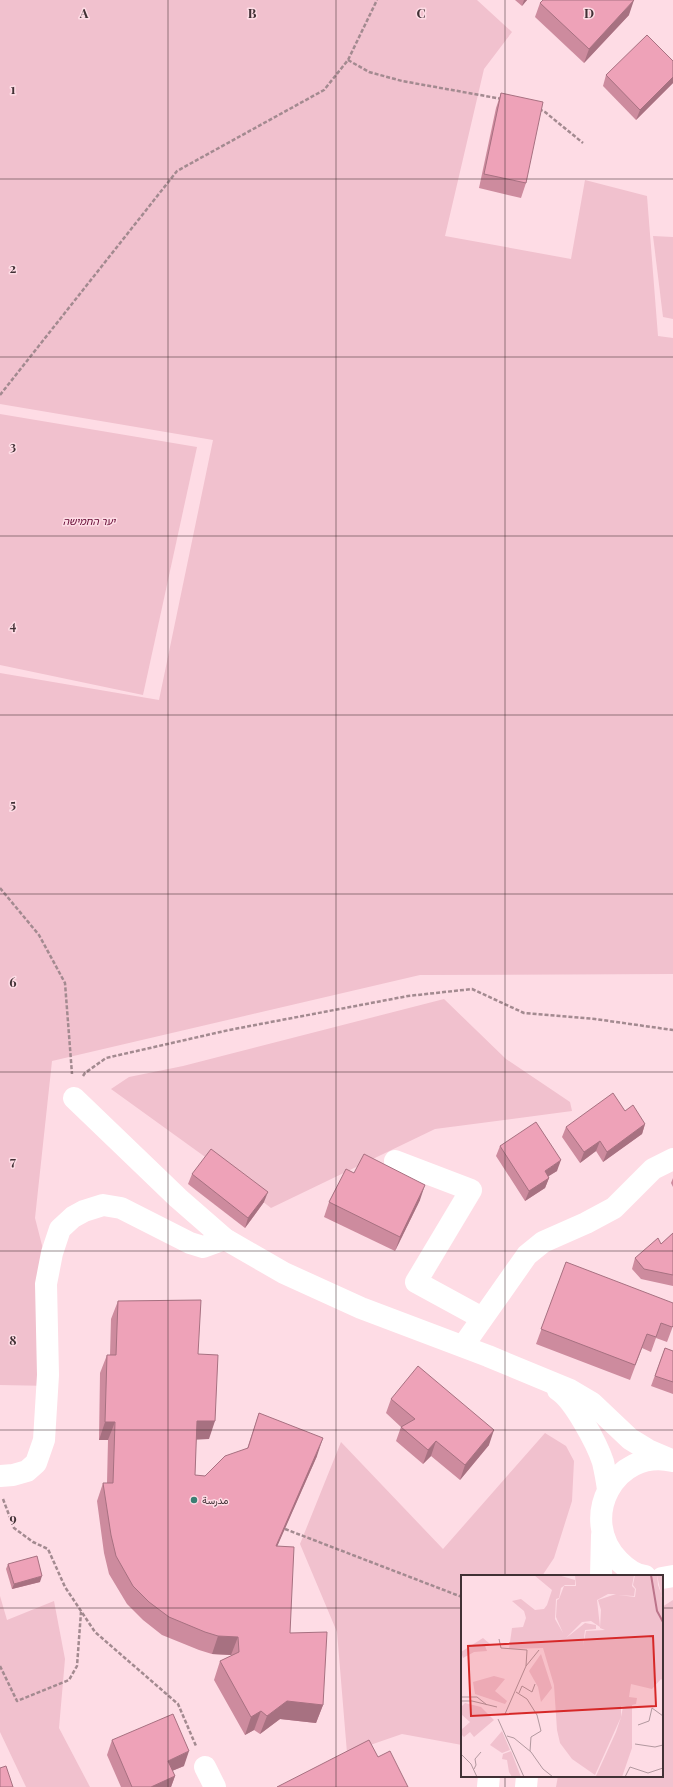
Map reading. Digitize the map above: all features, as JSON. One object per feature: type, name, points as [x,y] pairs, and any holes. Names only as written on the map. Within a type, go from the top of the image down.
[{"type":"street","points":[[74,1098],[178,1198],[225,1239],[284,1273],[361,1308],[463,1346],[570,1390],[592,1403],[630,1439],[648,1450],[672,1461]]},
{"type":"street","points":[[463,1346],[517,1267],[527,1256],[543,1242],[586,1223],[614,1208],[653,1169],[673,1159]]},
{"type":"street","points":[[395,1161],[471,1190],[416,1282],[482,1318]]},
{"type":"street","points":[[0,1485],[13,1475],[26,1470],[36,1462],[44,1440],[48,1375],[46,1284],[52,1253],[60,1229],[73,1217],[84,1211],[103,1205],[121,1208],[190,1243],[203,1247],[225,1239]]},
{"type":"street","points":[[540,1378],[562,1392],[577,1413],[596,1445],[603,1463],[608,1490]]},
{"type":"street","points":[[601,1575],[602,1535],[600,1515],[605,1495],[608,1490],[616,1478],[632,1466],[651,1460],[672,1461]]},
{"type":"street","points":[[602,1535],[611,1553],[625,1567],[643,1575]]},
{"type":"street","points":[[663,1578],[673,1576]]},
{"type":"street","points":[[205,1767],[215,1787]]},
{"type":"street","points":[[488,1787],[489,1777]]},
{"type":"street","points":[[526,1787],[527,1777]]},
{"type":"path","points":[[0,395],[177,171],[324,90],[348,60],[377,0]]},
{"type":"path","points":[[348,60],[369,72],[402,81],[509,100]]},
{"type":"path","points":[[538,108],[583,142]]},
{"type":"path","points":[[0,888],[39,935],[66,983],[74,1098]]},
{"type":"path","points":[[74,1098],[85,1073],[106,1058],[237,1028],[408,996],[472,989],[524,1013],[595,1019],[673,1030]]},
{"type":"path","points":[[0,1485],[14,1528],[33,1542],[48,1549],[64,1587],[96,1632],[121,1656],[178,1704],[205,1767]]},
{"type":"path","points":[[285,1529],[461,1598]]},
{"type":"path","points":[[0,1666],[17,1701],[69,1680],[77,1666],[81,1611]]},
{"type":"green space","points":[[0,0],[477,0],[512,32],[484,69],[445,236],[571,259],[585,180],[647,196],[658,336],[673,338],[673,974],[420,975],[52,1061],[35,1218],[52,1284],[52,1386],[0,1385],[0,673],[159,700],[213,440],[0,404]]},
{"type":"green space","points":[[653,236],[673,237],[673,319],[663,317]]},
{"type":"green space","name":"יער החמישה","points":[[0,414],[197,447],[143,695],[0,665]]},
{"type":"green space","points":[[444,999],[506,1059],[570,1102],[572,1111],[435,1129],[271,1208],[208,1159],[111,1089],[129,1077],[183,1066]]},
{"type":"green space","points":[[545,1433],[566,1446],[574,1461],[572,1501],[554,1558],[543,1575],[461,1575],[461,1745],[402,1734],[347,1753],[337,1632],[300,1544],[341,1442],[443,1549]]},
{"type":"green space","points":[[0,1596],[7,1620],[54,1601],[65,1659],[59,1728],[90,1787],[26,1787],[0,1732]]},
{"type":"green space","points":[[673,1600],[673,1787],[556,1787],[558,1777],[663,1777],[663,1606]]},
{"type":"building","points":[[543,0],[634,0],[589,49],[540,3]]},
{"type":"building","points":[[647,35],[673,61],[673,77],[640,110],[606,75]]},
{"type":"building","points":[[501,93],[543,102],[526,183],[484,174]]},
{"type":"building","points":[[613,1093],[625,1111],[633,1105],[645,1124],[607,1152],[600,1141],[584,1152],[566,1127]]},
{"type":"building","points":[[536,1122],[561,1160],[545,1171],[549,1178],[529,1191],[500,1146]]},
{"type":"building","points":[[211,1149],[268,1192],[248,1218],[192,1174]]},
{"type":"building","points":[[364,1154],[425,1185],[400,1237],[329,1202],[346,1169],[354,1173]]},
{"type":"building","points":[[673,1233],[673,1275],[644,1269],[635,1258],[658,1238],[661,1244]]},
{"type":"building","points":[[566,1262],[673,1303],[673,1326],[672,1327],[661,1323],[656,1337],[647,1334],[635,1365],[541,1329]]},
{"type":"building","points":[[201,1300],[198,1354],[218,1355],[215,1421],[197,1421],[195,1475],[205,1476],[225,1456],[248,1448],[259,1413],[323,1438],[276,1546],[294,1547],[290,1633],[327,1632],[323,1705],[287,1701],[267,1716],[261,1711],[251,1717],[220,1661],[239,1652],[238,1637],[218,1636],[169,1617],[149,1602],[133,1586],[116,1556],[111,1535],[103,1483],[113,1483],[115,1422],[105,1422],[107,1355],[116,1355],[118,1301]]},
{"type":"building","points":[[665,1348],[673,1351],[673,1382],[655,1376]]},
{"type":"building","points":[[418,1366],[494,1430],[465,1465],[436,1441],[428,1450],[401,1427],[415,1419],[391,1399]]},
{"type":"building","points":[[37,1556],[42,1576],[14,1584],[8,1564]]},
{"type":"building","points":[[173,1714],[189,1751],[168,1761],[175,1776],[151,1787],[132,1787],[112,1740]]},
{"type":"building","points":[[369,1740],[378,1757],[390,1751],[408,1787],[277,1787]]},
{"type":"building","points":[[6,1766],[13,1787],[0,1787],[0,1768]]},
{"type":"place","name":"مدرسة","points":[[194,1500]]}]
